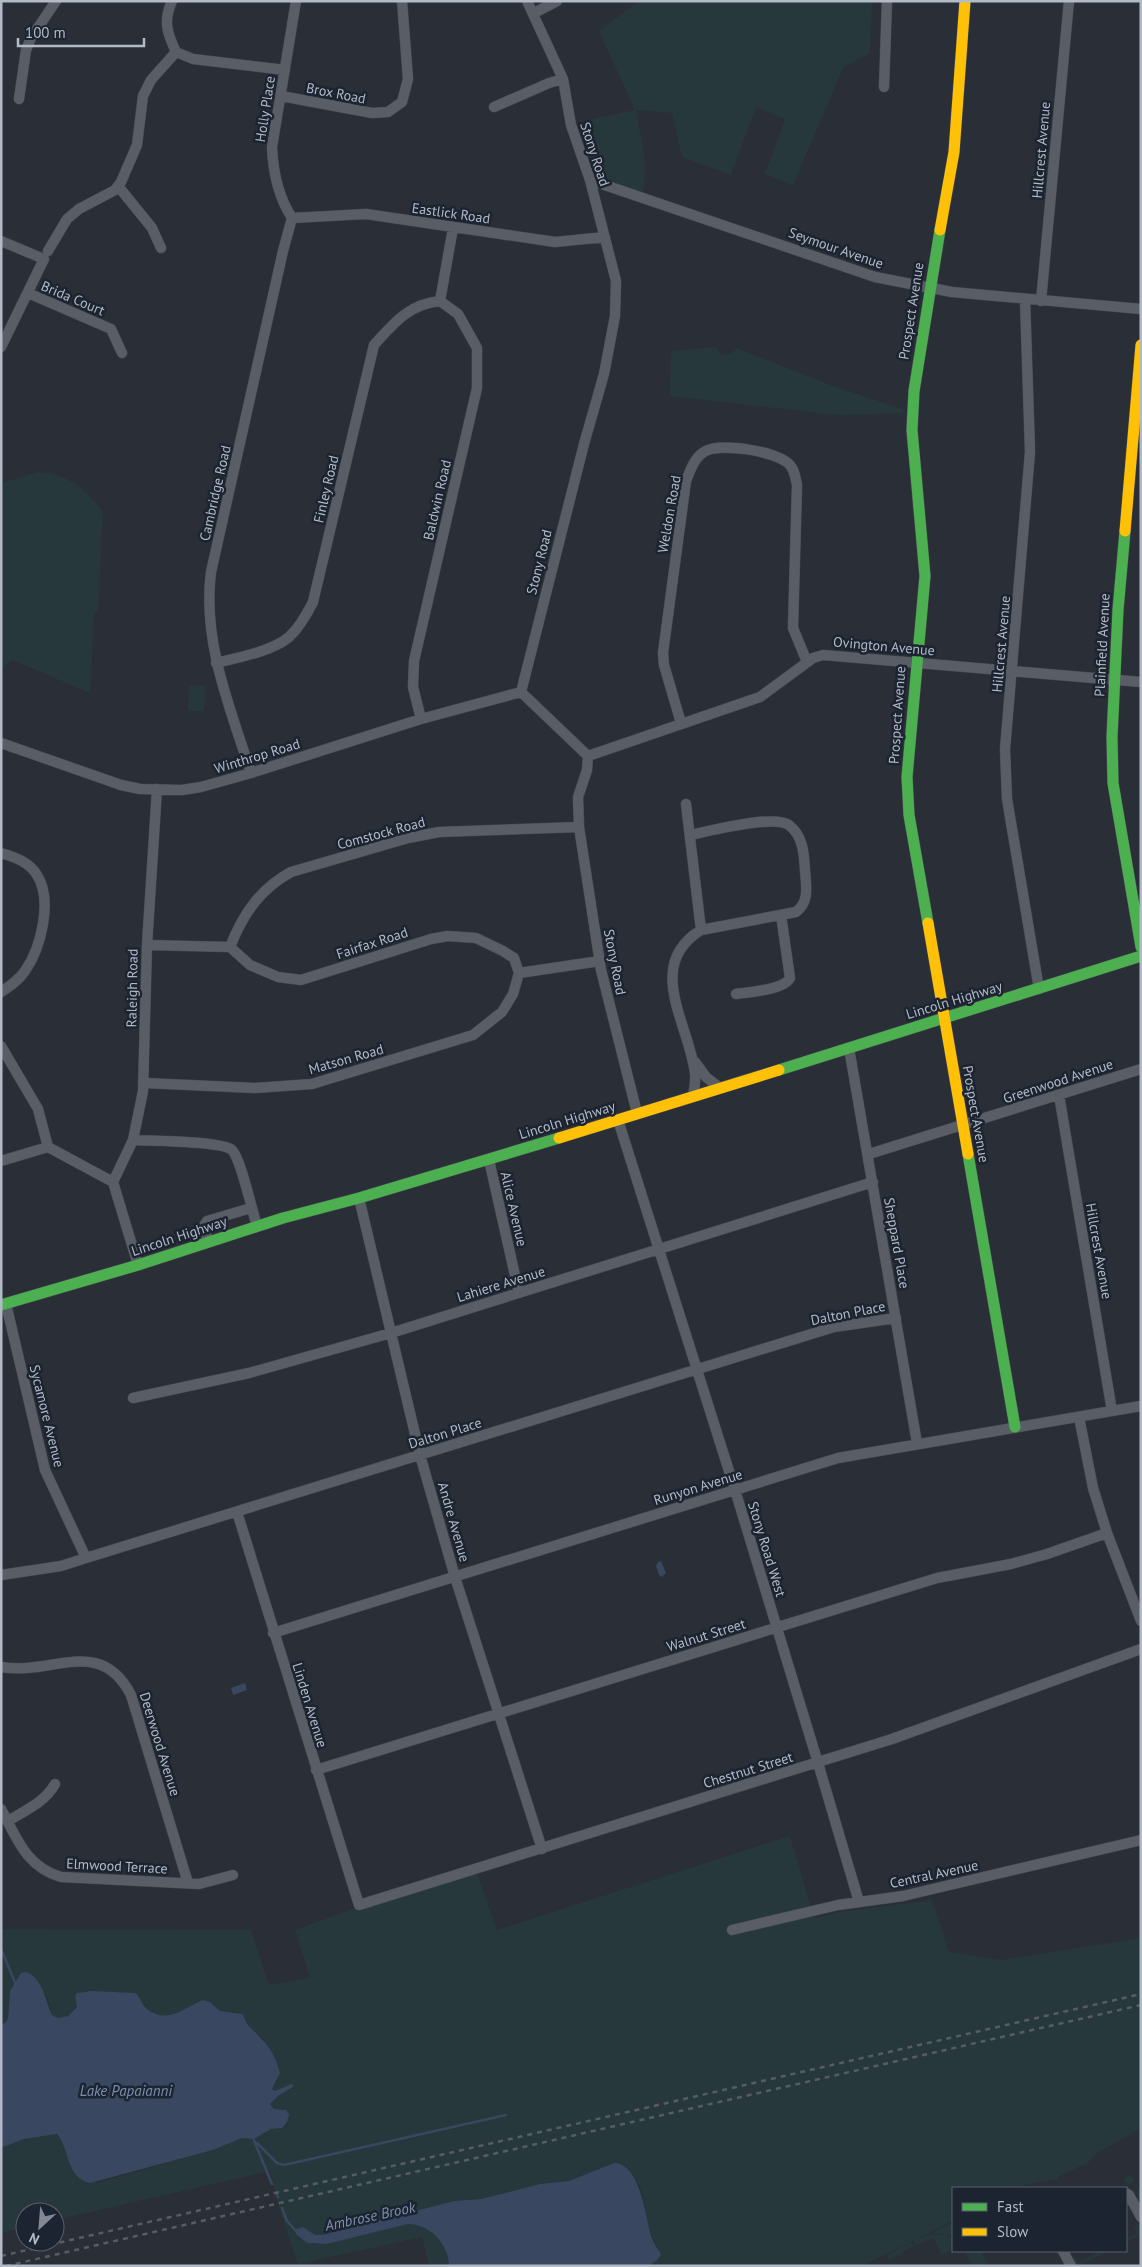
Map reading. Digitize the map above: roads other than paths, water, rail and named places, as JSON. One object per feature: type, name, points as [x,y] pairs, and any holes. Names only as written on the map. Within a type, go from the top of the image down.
[{"type":"street","points":[[19,99],[26,50],[31,38],[56,1]]},
{"type":"street","points":[[172,1],[166,15],[171,42],[176,52],[194,60],[285,70]]},
{"type":"street","name":"Holly Place","points":[[292,218],[286,209],[273,166],[272,147],[296,1]]},
{"type":"street","name":"Brox Road","points":[[280,96],[372,114],[388,112],[402,102],[408,79],[402,1]]},
{"type":"street","name":"Stony Road","points":[[521,692],[581,453],[604,374],[615,316],[616,281],[590,180],[570,125],[563,79],[527,1]]},
{"type":"street","points":[[534,13],[556,1]]},
{"type":"street","points":[[884,87],[888,1]]},
{"type":"street","name":"Prospect Avenue","points":[[965,1],[954,152],[929,288],[914,391],[912,430],[925,576],[907,777],[909,815],[1015,1427]]},
{"type":"street","name":"Hillcrest Avenue","points":[[1041,301],[1068,1]]},
{"type":"street","points":[[1,347],[46,255],[67,219],[115,190],[118,186],[137,145],[143,96],[151,80],[176,52]]},
{"type":"street","points":[[494,107],[549,83],[563,79]]},
{"type":"street","name":"Seymour Avenue","points":[[590,180],[776,242],[866,275],[929,288],[1025,300],[1141,309]]},
{"type":"street","points":[[118,186],[152,228],[161,248]]},
{"type":"street","name":"Eastlick Road","points":[[292,218],[366,214],[554,242],[605,237]]},
{"type":"street","name":"Cambridge Road","points":[[251,773],[216,663],[208,598],[211,572],[292,218]]},
{"type":"street","points":[[440,301],[453,228]]},
{"type":"street","points":[[1,241],[46,255]]},
{"type":"street","name":"Brida Court","points":[[28,293],[112,329],[122,353]]},
{"type":"street","name":"Hillcrest Avenue","points":[[1025,300],[1030,452],[1005,749],[1007,799],[1039,989]]},
{"type":"street","name":"Finley Road","points":[[216,663],[253,654],[288,638],[306,616],[313,602],[374,345],[404,313],[424,302],[440,301]]},
{"type":"street","name":"Baldwin Road","points":[[421,719],[413,687],[414,660],[477,388],[478,348],[458,314],[440,301]]},
{"type":"street","name":"Plainfield Avenue","points":[[1141,344],[1139,398],[1114,680],[1112,737],[1113,783],[1141,947]]},
{"type":"street","name":"Weldon Road","points":[[681,723],[662,653],[686,481],[696,460],[705,451],[715,448],[759,451],[774,455],[788,463],[795,472],[797,485],[793,628],[807,662]]},
{"type":"street","name":"Ovington Avenue","points":[[588,756],[760,697],[807,662],[823,655],[1141,682]]},
{"type":"street","points":[[521,692],[588,756]]},
{"type":"street","name":"Winthrop Road","points":[[1,742],[121,786],[140,789],[182,790],[201,787],[251,773],[421,719],[521,692]]},
{"type":"street","name":"Stony Road","points":[[588,756],[587,770],[578,797],[579,827],[600,961],[637,1113]]},
{"type":"street","name":"Raleigh Road","points":[[113,1182],[133,1140],[139,1117],[144,1083],[146,945],[157,789]]},
{"type":"street","points":[[686,804],[701,930]]},
{"type":"street","points":[[690,834],[764,820],[788,824],[797,834],[803,847],[807,893],[803,906],[796,912],[701,930],[690,937],[674,959],[672,973],[673,993],[695,1073],[693,1096]]},
{"type":"street","name":"Comstock Road","points":[[230,947],[254,901],[274,881],[291,872],[408,838],[439,832],[579,827]]},
{"type":"street","points":[[1,853],[22,861],[38,876],[42,887],[45,914],[42,934],[25,971],[1,992]]},
{"type":"street","points":[[736,994],[781,986],[788,982],[790,978],[781,915]]},
{"type":"street","name":"Fairfax Road","points":[[230,947],[250,965],[278,977],[301,980],[431,939],[448,936],[476,938],[514,958],[519,973]]},
{"type":"street","points":[[146,945],[230,947]]},
{"type":"street","name":"Lincoln Highway","points":[[4,1304],[138,1265],[256,1226],[489,1160],[945,1019],[1141,956]]},
{"type":"street","points":[[519,973],[600,961]]},
{"type":"street","name":"Matson Road","points":[[144,1083],[254,1088],[312,1084],[473,1035],[502,1012],[513,994],[519,973]]},
{"type":"street","points":[[1,1046],[38,1109],[48,1147]]},
{"type":"street","name":"Sheppard Place","points":[[849,1048],[869,1154],[917,1444]]},
{"type":"street","points":[[690,1054],[706,1077],[720,1088]]},
{"type":"street","name":"Greenwood Avenue","points":[[869,1154],[1141,1069]]},
{"type":"street","name":"Hillcrest Avenue","points":[[1059,1095],[1112,1411]]},
{"type":"street","name":"Stony Road West","points":[[618,1120],[735,1490],[859,1902]]},
{"type":"street","points":[[133,1140],[226,1147],[232,1150],[238,1160],[256,1226]]},
{"type":"street","points":[[1,1161],[48,1147],[113,1182],[138,1265]]},
{"type":"street","name":"Alice Avenue","points":[[489,1160],[520,1293]]},
{"type":"street","name":"Lahiere Avenue","points":[[133,1398],[250,1373],[392,1333],[873,1182]]},
{"type":"street","name":"Andre Avenue","points":[[359,1198],[420,1455],[455,1577],[542,1848]]},
{"type":"street","points":[[208,1242],[204,1226],[207,1221],[251,1208]]},
{"type":"street","name":"Sycamore Avenue","points":[[4,1304],[45,1470],[86,1558]]},
{"type":"street","name":"Dalton Place","points":[[1,1575],[61,1566],[834,1327],[896,1318]]},
{"type":"street","name":"Runyon Avenue","points":[[273,1633],[838,1458],[1141,1406]]},
{"type":"street","points":[[1079,1416],[1093,1488],[1106,1533],[1141,1621]]},
{"type":"street","name":"Linden Avenue","points":[[237,1512],[359,1905]]},
{"type":"street","name":"Walnut Street","points":[[316,1770],[937,1578],[1012,1564],[1106,1533]]},
{"type":"street","name":"Chestnut Street","points":[[359,1905],[892,1739],[1141,1649]]},
{"type":"street","name":"Deerwood Avenue","points":[[1,1666],[28,1669],[82,1660],[102,1664],[115,1672],[124,1681],[131,1694],[188,1884]]},
{"type":"street","points":[[8,1820],[40,1802],[50,1794],[55,1784]]},
{"type":"street","name":"Elmwood Terrace","points":[[1,1809],[30,1859],[51,1874],[61,1877],[188,1884],[209,1882],[234,1875]]},
{"type":"street","name":"Central Avenue","points":[[732,1930],[838,1905],[903,1896],[1141,1840]]},
{"type":"street","points":[[1127,2194],[1141,2217]]},
{"type":"street","points":[[1064,2252],[1071,2266]]},
{"type":"water","points":[[661,1561],[666,1573],[662,1577],[659,1575],[656,1566]]},
{"type":"water","points":[[245,1683],[247,1690],[233,1695],[231,1688]]},
{"type":"water","name":"Lake Papaianni","points":[[26,1972],[32,1975],[40,1984],[52,2015],[58,2018],[68,2016],[77,2007],[75,1996],[77,1993],[92,1991],[135,1993],[147,2009],[162,2015],[176,2013],[203,2000],[210,2002],[220,2011],[242,2014],[248,2025],[265,2043],[275,2058],[280,2073],[272,2089],[275,2091],[291,2084],[293,2085],[293,2087],[278,2096],[270,2104],[274,2109],[286,2110],[289,2114],[287,2122],[282,2128],[271,2129],[254,2139],[242,2138],[213,2150],[90,2183],[82,2180],[72,2169],[57,2134],[24,2139],[1,2148],[1,2025],[8,2018],[10,1991],[21,1973]]},
{"type":"water","points":[[614,2163],[623,2166],[636,2181],[652,2238],[661,2255],[649,2266],[449,2266],[445,2249],[436,2236],[424,2228],[408,2224],[327,2244],[307,2243],[296,2234],[296,2229],[303,2227],[315,2235],[322,2235],[454,2201],[481,2199],[540,2184],[569,2181]]},
{"type":"waterway","name":"Ambrose Brook","points":[[1,1949],[16,1985]]},
{"type":"waterway","points":[[257,2143],[277,2163],[284,2165],[506,2115]]},
{"type":"waterway","name":"Ambrose Brook","points":[[253,2138],[272,2184]]},
{"type":"waterway","name":"Ambrose Brook","points":[[282,2208],[287,2221],[297,2232]]},
{"type":"railway","points":[[1,2256],[1141,1994]]},
{"type":"railway","points":[[6,2266],[1141,2005]]}]
